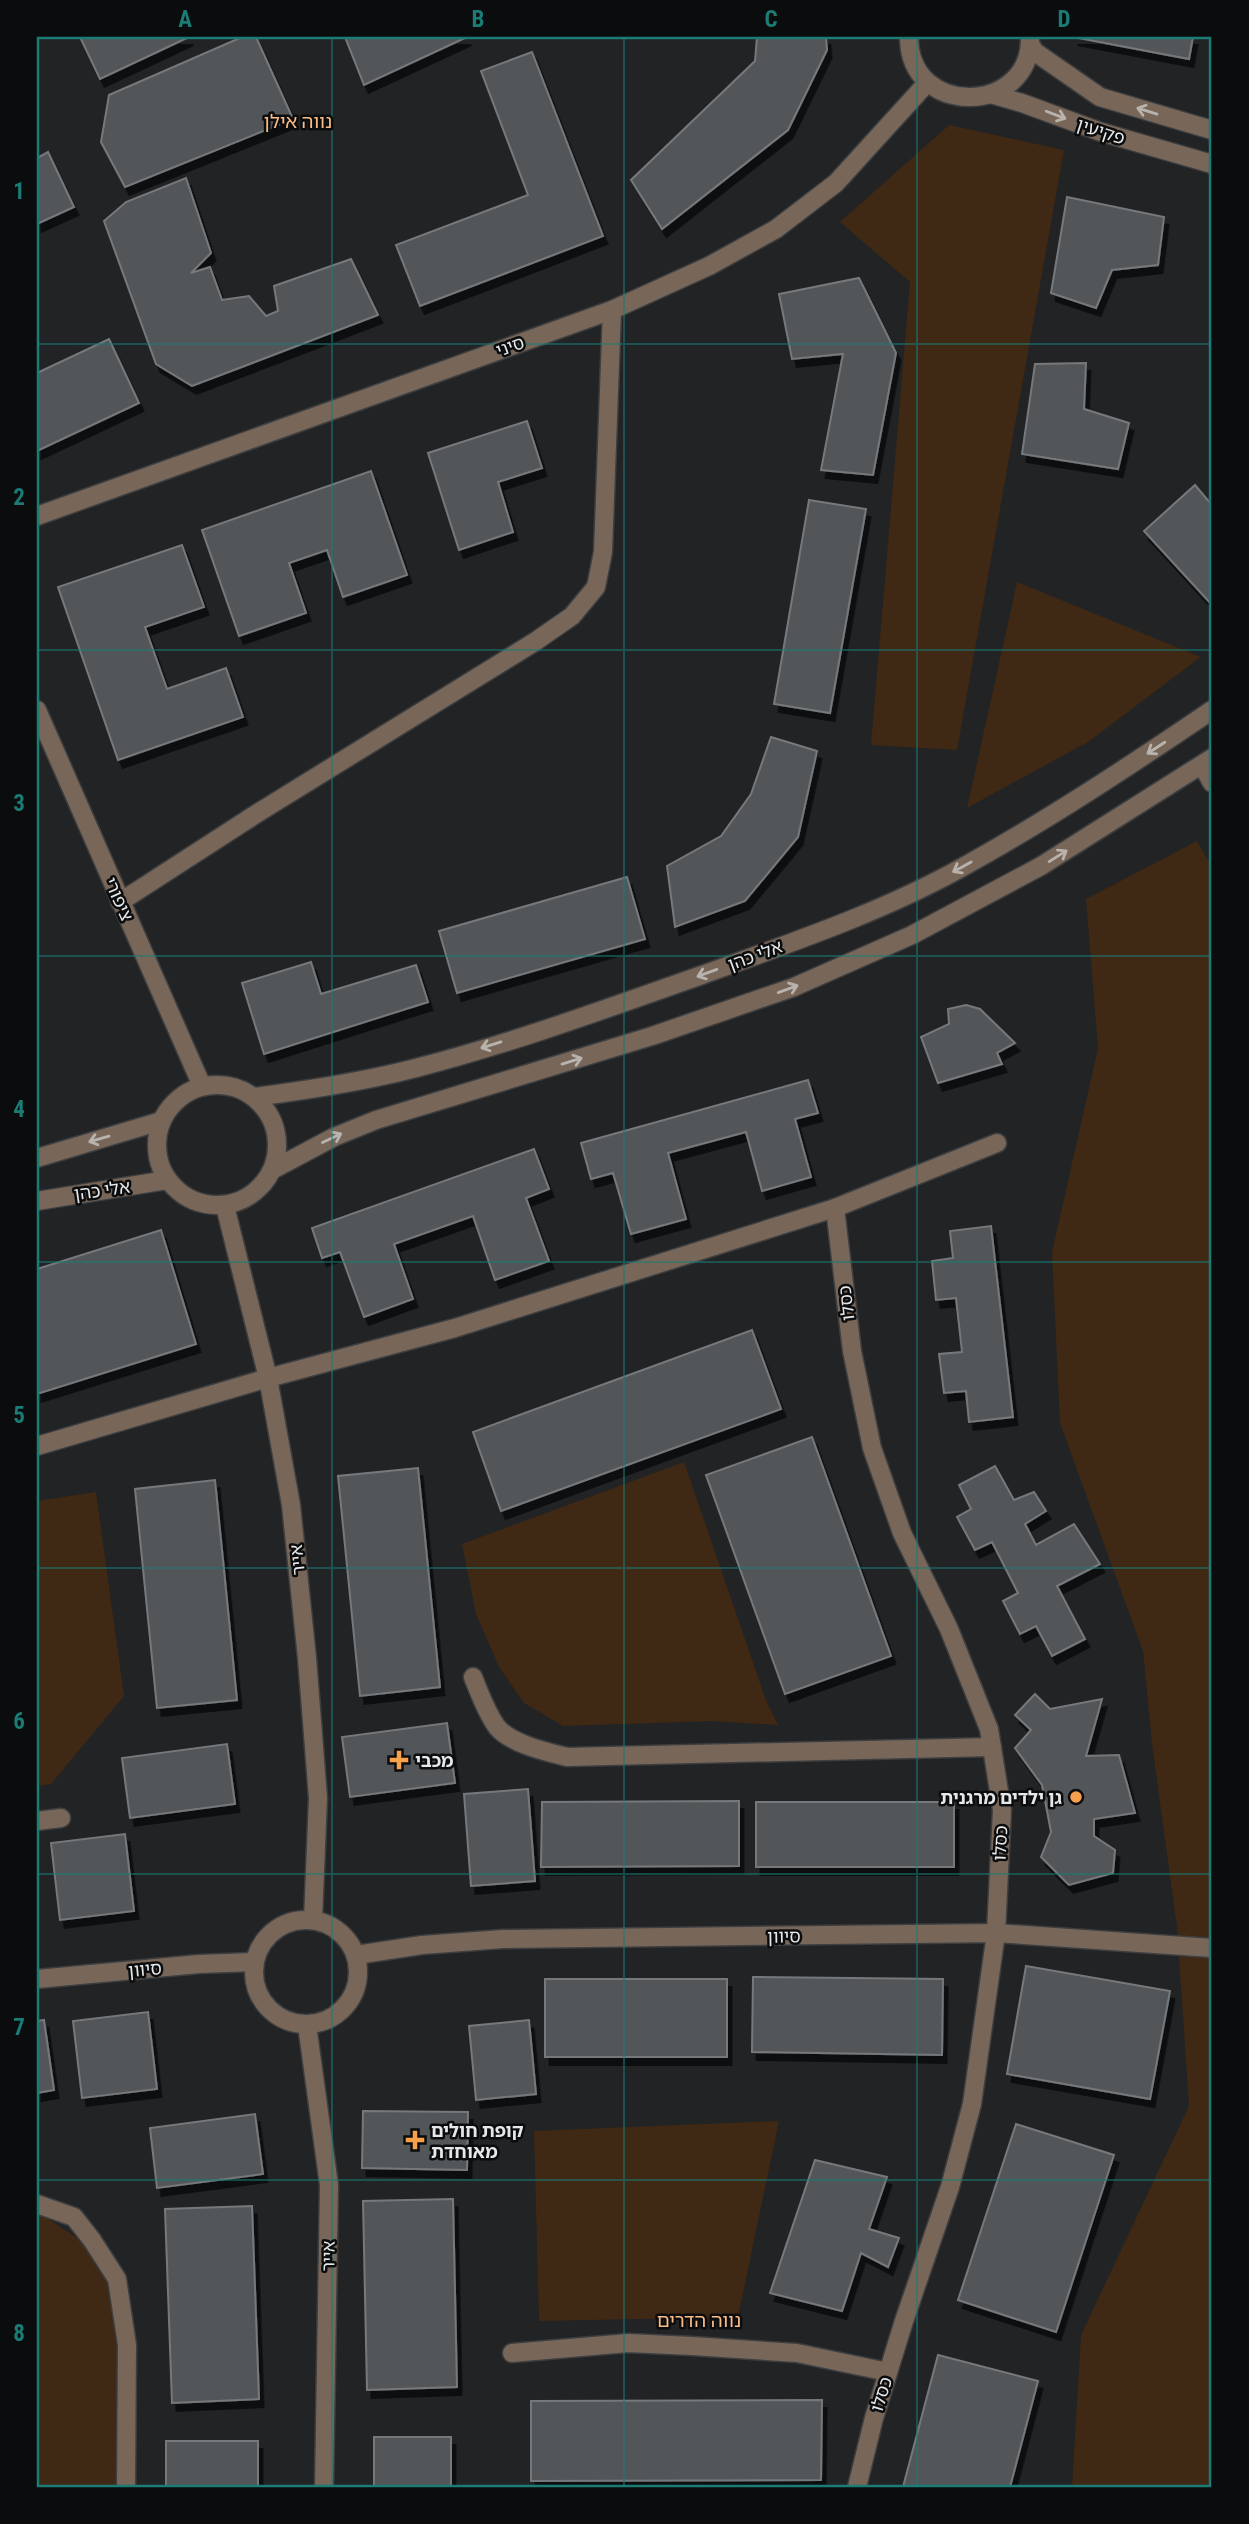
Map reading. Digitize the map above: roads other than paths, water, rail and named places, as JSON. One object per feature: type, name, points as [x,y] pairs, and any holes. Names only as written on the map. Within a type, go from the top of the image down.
[{"type":"street","points":[[909,37],[909,49],[915,67],[927,83],[958,98],[975,99],[1006,86],[1026,60],[1030,41]]},
{"type":"street","name":"פקיעין","points":[[1030,41],[1035,52],[1100,97],[1212,130]]},
{"type":"street","name":"סיני","points":[[37,516],[612,310],[709,266],[776,229],[836,183],[927,83]]},
{"type":"street","name":"פקיעין","points":[[991,94],[1101,132],[1212,164]]},
{"type":"street","points":[[120,902],[572,616],[596,587],[603,552],[612,310]]},
{"type":"street","name":"ציפורי","points":[[37,710],[202,1086]]},
{"type":"street","name":"אלי כהן","points":[[254,1097],[342,1085],[416,1068],[577,1019],[755,956],[884,906],[984,854],[1078,798],[1212,710]]},
{"type":"street","points":[[272,1170],[334,1137],[376,1120],[652,1036],[806,981],[912,935],[1041,866],[1207,761],[1212,783]]},
{"type":"street","points":[[202,1086],[229,1086],[254,1097],[267,1112],[275,1130],[277,1150],[272,1170],[261,1187],[244,1199],[225,1206],[192,1201],[178,1192],[167,1180],[158,1161],[156,1141],[161,1121],[171,1106],[185,1094],[202,1086]]},
{"type":"street","points":[[37,1158],[161,1121]]},
{"type":"street","points":[[37,1446],[268,1378],[455,1328],[835,1208],[997,1143]]},
{"type":"street","name":"אלי כהן","points":[[37,1201],[167,1180]]},
{"type":"street","name":"אייר","points":[[225,1206],[268,1378],[291,1505],[318,1798],[313,1920]]},
{"type":"street","name":"כסלו","points":[[835,1208],[852,1352],[872,1448],[902,1533],[949,1629],[985,1717],[1002,1810],[996,1933],[972,2104],[950,2187],[874,2418],[858,2487]]},
{"type":"street","points":[[473,1677],[499,1729],[532,1748],[567,1757],[992,1747]]},
{"type":"street","points":[[37,1821],[61,1818]]},
{"type":"street","points":[[297,1920],[324,1923],[344,1936],[356,1955],[357,1980],[349,2002],[338,2014],[323,2022],[307,2025],[291,2023],[277,2017],[265,2007],[257,1993],[253,1978],[259,1947],[269,1934],[282,1925],[297,1920]]},
{"type":"street","name":"סיוון","points":[[356,1955],[422,1945],[503,1939],[996,1933],[1212,1948]]},
{"type":"street","name":"סיוון","points":[[37,1979],[199,1964],[254,1962]]},
{"type":"street","name":"אייר","points":[[307,2025],[329,2185],[324,2487]]},
{"type":"street","points":[[37,2204],[74,2217],[117,2279],[127,2345],[126,2481]]},
{"type":"street","points":[[512,2353],[628,2343],[797,2353],[888,2372]]},
{"type":"place","name":"מכבי","points":[[399,1760]]},
{"type":"place","name":"גן ילדים מרגנית","points":[[1076,1797]]},
{"type":"place","name":"קופת חולים מאוחדת","points":[[415,2140]]},
{"type":"district","name":"נווה אילן","points":[[298,121]]},
{"type":"district","name":"נווה הדרים","points":[[699,2320]]}]
